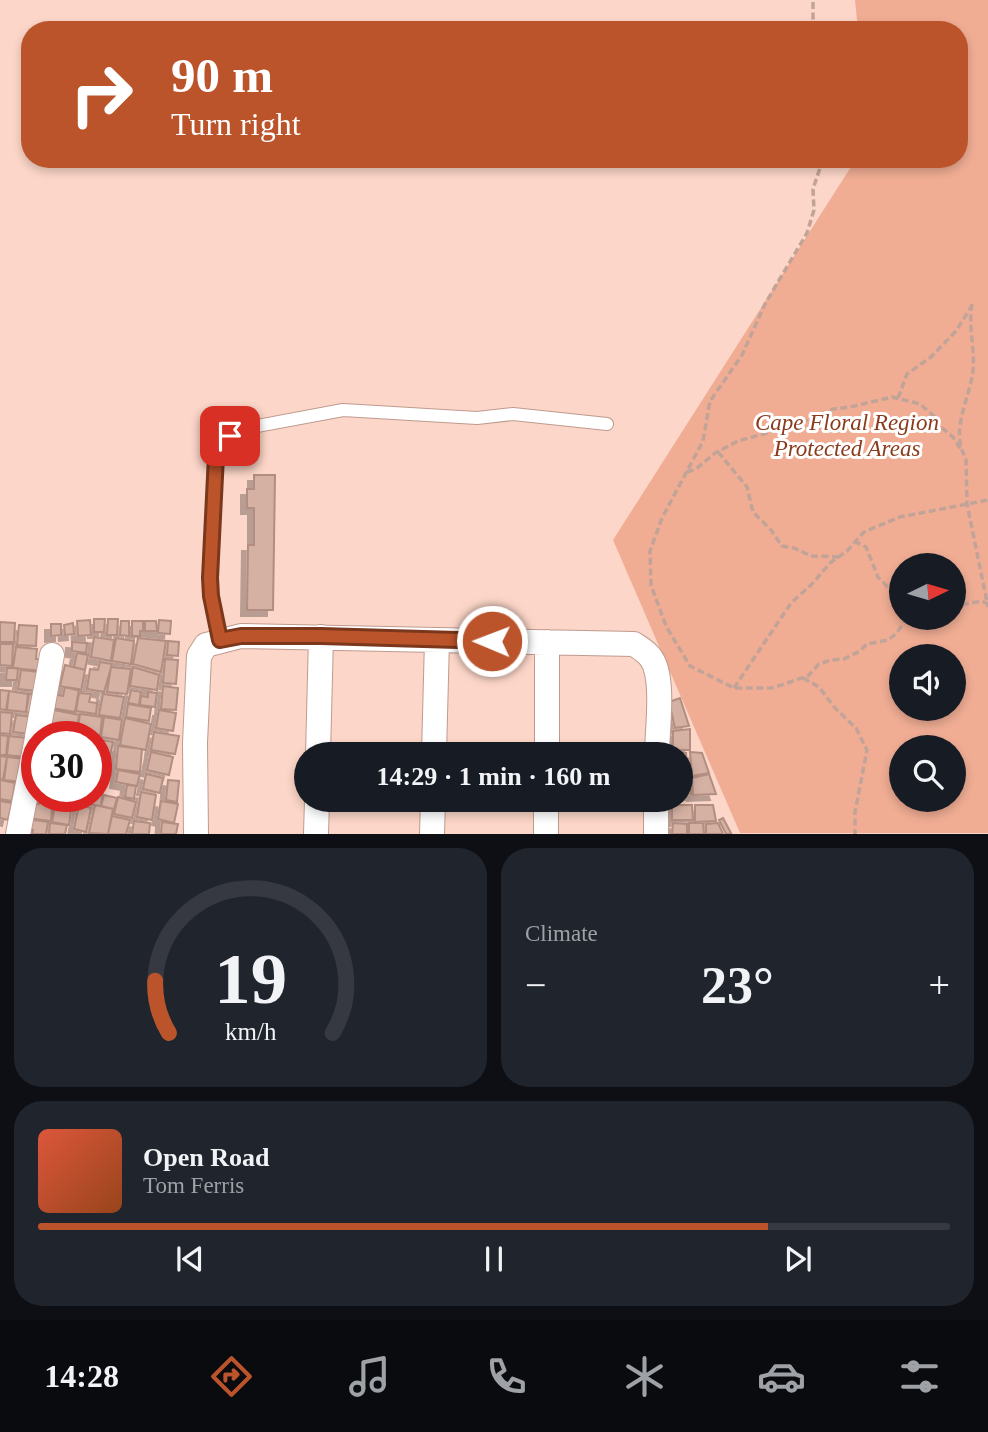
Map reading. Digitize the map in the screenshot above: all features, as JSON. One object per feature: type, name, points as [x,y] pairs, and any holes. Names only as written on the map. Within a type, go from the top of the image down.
[{"type":"street","points":[[196,834],[199,656],[206,645],[220,640],[241,636],[321,636],[634,644],[645,651],[653,661],[658,680],[657,742]]},
{"type":"street","points":[[318,742],[321,636]]},
{"type":"street","points":[[434,742],[437,640]]},
{"type":"street","points":[[547,642],[547,742]]},
{"type":"street","points":[[40,721],[52,655]]},
{"type":"street","points":[[18,834],[22,812]]},
{"type":"street","points":[[316,834],[317,812]]},
{"type":"street","points":[[432,834],[433,812]]},
{"type":"street","points":[[546,812],[546,834]]},
{"type":"street","points":[[656,812],[656,834]]},
{"type":"lane","points":[[220,640],[210,578],[216,456],[221,444],[230,436],[252,427],[343,410],[477,418],[513,414],[607,424]]},
{"type":"path","points":[[813,0],[813,21]]},
{"type":"path","points":[[820,168],[813,189],[814,209],[807,233],[765,304],[742,355],[710,401],[703,441],[662,518],[650,551],[651,585],[666,626],[690,666],[734,688],[772,688],[803,678],[819,664],[844,659],[867,644],[888,640],[899,630]]},
{"type":"path","points":[[898,398],[906,374],[931,357],[956,331],[972,304],[970,314],[973,373],[962,410],[962,453]]},
{"type":"path","points":[[685,473],[750,436],[792,426],[833,409],[892,397],[920,404],[931,412],[936,423],[953,437],[966,458],[967,505],[988,606]]},
{"type":"path","points":[[718,452],[747,487],[753,512],[782,546],[811,556],[840,557]]},
{"type":"path","points":[[734,688],[791,603],[864,532],[900,517],[988,500]]},
{"type":"path","points":[[854,541],[866,547],[878,577],[889,588]]},
{"type":"path","points":[[966,604],[982,601],[988,606]]},
{"type":"path","points":[[803,678],[819,687],[835,708],[856,728],[867,750],[855,812],[855,834]]},
{"type":"green space","name":"Cape Floral Region Protected Areas","points":[[855,0],[988,0],[988,833],[740,833],[613,540],[850,168],[968,168],[968,21],[857,21]]},
{"type":"building","points":[[254,475],[275,475],[273,610],[247,610],[248,545],[254,545],[254,508],[247,508],[247,489],[254,489]]},
{"type":"building","points":[[94,619],[105,619],[104,632],[94,632]]},
{"type":"building","points":[[108,619],[118,619],[117,635],[107,635]]},
{"type":"building","points":[[90,620],[91,635],[78,636],[77,621]]},
{"type":"building","points":[[159,620],[171,621],[170,634],[158,633]]},
{"type":"building","points":[[121,621],[129,621],[129,636],[120,635]]},
{"type":"building","points":[[132,621],[143,621],[140,636],[132,636]]},
{"type":"building","points":[[145,621],[156,621],[157,631],[145,631]]},
{"type":"building","points":[[0,622],[15,623],[14,642],[0,642]]},
{"type":"building","points":[[73,623],[74,634],[65,635],[64,625]]},
{"type":"building","points":[[51,624],[61,624],[61,635],[51,636]]},
{"type":"building","points":[[19,625],[37,626],[36,646],[17,645]]},
{"type":"building","points":[[94,637],[114,640],[111,661],[91,657]]},
{"type":"building","points":[[116,638],[134,641],[131,664],[112,661]]},
{"type":"building","points":[[138,638],[166,641],[161,672],[133,664]]},
{"type":"building","points":[[168,641],[179,642],[178,656],[167,655]]},
{"type":"building","points":[[72,642],[87,643],[86,653],[72,651]]},
{"type":"building","points":[[0,644],[13,644],[12,666],[0,665]]},
{"type":"building","points":[[16,647],[37,649],[36,659],[43,659],[42,671],[13,668]]},
{"type":"building","points":[[77,653],[88,655],[85,670],[74,667]]},
{"type":"building","points":[[165,659],[178,660],[176,684],[163,683]]},
{"type":"building","points":[[100,662],[112,664],[104,692],[87,689],[90,669],[98,670]]},
{"type":"building","points":[[65,665],[85,670],[81,691],[60,686]]},
{"type":"building","points":[[111,667],[131,669],[127,694],[107,692]]},
{"type":"building","points":[[133,667],[159,675],[157,690],[130,686]]},
{"type":"building","points":[[7,668],[18,668],[17,680],[6,680]]},
{"type":"building","points":[[21,670],[39,672],[37,691],[18,689]]},
{"type":"building","points":[[163,686],[178,688],[176,710],[161,709]]},
{"type":"building","points":[[65,687],[79,689],[75,712],[51,708],[54,694],[63,696]]},
{"type":"building","points":[[0,690],[9,691],[6,710],[0,709]]},
{"type":"building","points":[[131,690],[141,692],[139,705],[128,703]]},
{"type":"building","points":[[9,691],[28,694],[26,712],[7,710]]},
{"type":"building","points":[[148,692],[157,693],[155,707],[140,705],[141,696],[148,697]]},
{"type":"building","points":[[79,693],[91,694],[89,702],[97,703],[96,714],[76,711]]},
{"type":"building","points":[[29,694],[39,695],[36,714],[26,712]]},
{"type":"building","points":[[103,694],[124,697],[120,718],[99,715]]},
{"type":"building","points":[[680,698],[689,726],[675,728],[669,702]]},
{"type":"building","points":[[128,704],[151,708],[149,721],[126,717]]},
{"type":"building","points":[[49,709],[79,715],[78,721],[47,721]]},
{"type":"building","points":[[159,710],[176,713],[173,731],[156,728]]},
{"type":"building","points":[[0,712],[12,713],[10,734],[0,733]]},
{"type":"building","points":[[80,714],[102,717],[102,721],[79,721]]},
{"type":"building","points":[[16,715],[33,717],[33,721],[21,721],[21,733],[13,732]]},
{"type":"building","points":[[104,717],[122,720],[119,740],[112,739],[112,721],[103,721]]},
{"type":"building","points":[[125,718],[151,724],[146,750],[120,745]]},
{"type":"building","points":[[690,729],[690,742],[673,742],[673,731]]},
{"type":"building","points":[[154,732],[179,736],[175,754],[151,750]]},
{"type":"building","points":[[0,735],[8,736],[6,755],[0,755]]},
{"type":"building","points":[[9,736],[21,737],[21,757],[7,755]]},
{"type":"building","points":[[118,746],[142,749],[140,772],[116,769]]},
{"type":"building","points":[[151,752],[173,757],[169,775],[147,770]]},
{"type":"building","points":[[693,752],[702,753],[709,773],[693,776]]},
{"type":"building","points":[[0,756],[7,757],[3,780],[0,779]]},
{"type":"building","points":[[7,757],[21,759],[21,782],[4,780]]},
{"type":"building","points":[[118,770],[140,774],[137,786],[116,782]]},
{"type":"building","points":[[146,774],[163,778],[160,793],[143,789]]},
{"type":"building","points":[[709,774],[716,794],[693,795],[693,778]]},
{"type":"building","points":[[0,780],[15,783],[12,801],[0,799]]},
{"type":"building","points":[[168,780],[179,781],[177,802],[166,800]]},
{"type":"building","points":[[127,785],[136,786],[134,799],[125,797]]},
{"type":"building","points":[[141,792],[156,795],[152,820],[137,817]]},
{"type":"building","points":[[112,797],[117,798],[112,809]]},
{"type":"building","points":[[118,797],[136,802],[132,818],[114,814]]},
{"type":"building","points":[[0,801],[12,803],[8,820],[0,818]]},
{"type":"building","points":[[161,801],[178,804],[174,823],[158,819]]},
{"type":"building","points":[[695,805],[713,805],[716,821],[695,822]]},
{"type":"building","points":[[113,809],[108,834],[89,833],[94,812],[112,812]]},
{"type":"building","points":[[28,812],[52,812],[51,821],[27,818]]},
{"type":"building","points":[[54,812],[71,812],[69,825],[52,822]]},
{"type":"building","points":[[78,812],[90,812],[86,832],[74,829]]},
{"type":"building","points":[[672,812],[692,812],[693,820],[672,820]]},
{"type":"building","points":[[112,816],[130,820],[126,834],[108,834]]},
{"type":"building","points":[[723,818],[731,833],[729,834],[726,834],[719,820]]},
{"type":"building","points":[[27,819],[48,822],[46,834],[32,834],[33,830],[26,827]]},
{"type":"building","points":[[134,821],[150,823],[149,834],[132,834]]},
{"type":"building","points":[[162,822],[178,824],[176,834],[161,834]]},
{"type":"building","points":[[50,823],[67,825],[65,834],[49,834]]},
{"type":"building","points":[[673,823],[687,824],[687,834],[672,834]]},
{"type":"building","points":[[689,823],[703,823],[704,834],[689,834]]},
{"type":"building","points":[[718,823],[723,834],[706,834],[706,824]]},
{"type":"route","points":[[230,436],[221,444],[216,456],[210,578],[220,640],[241,636],[321,636],[492,641]]}]
